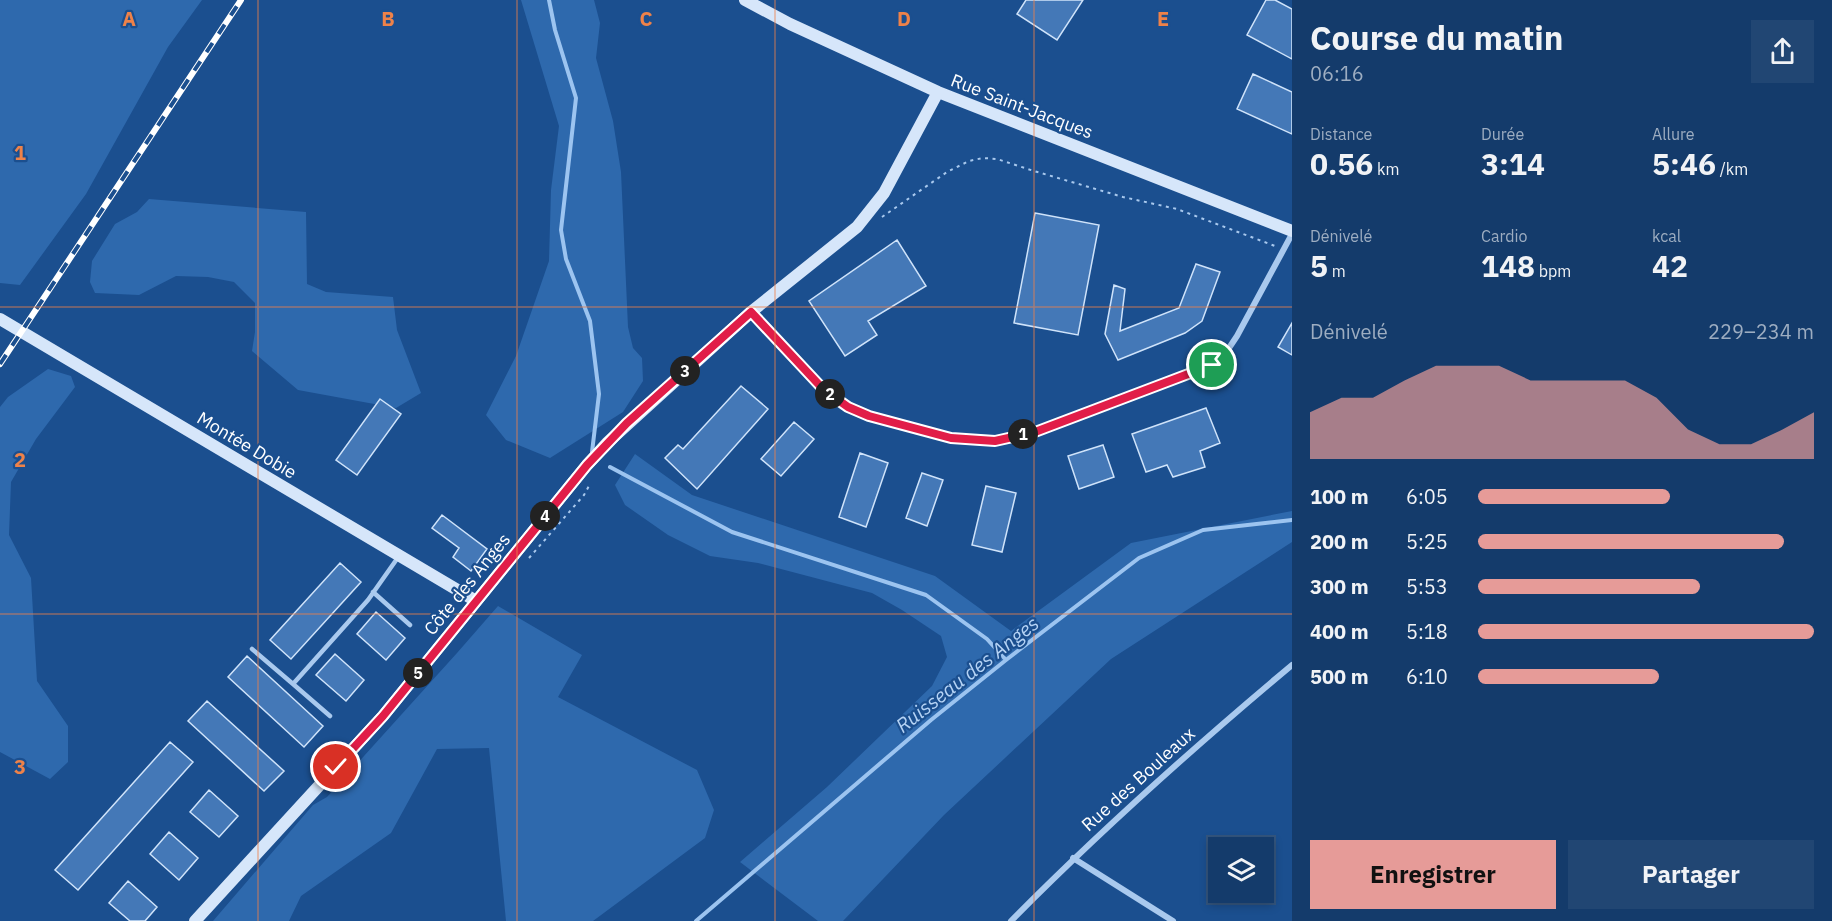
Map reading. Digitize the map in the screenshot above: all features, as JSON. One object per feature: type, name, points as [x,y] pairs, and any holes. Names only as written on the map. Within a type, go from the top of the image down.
[{"type":"street","name":"Rue Saint-Jacques","points":[[745,0],[790,24],[938,92],[1292,232]]},
{"type":"street","name":"Côte des Anges","points":[[195,921],[383,716],[607,443],[751,312],[857,227],[884,193],[938,92]]},
{"type":"street","points":[[751,312],[824,390],[848,407],[869,416],[951,438],[995,441],[1035,432],[1212,365],[1223,357],[1237,336],[1292,232]]},
{"type":"street","name":"Montée Dobie","points":[[0,319],[476,601]]},
{"type":"street","name":"Rue des Bouleaux","points":[[1011,921],[1073,858],[1211,733],[1292,665]]},
{"type":"street","points":[[1073,858],[1173,921]]},
{"type":"lane","points":[[293,684],[373,592],[399,556]]},
{"type":"lane","points":[[373,592],[410,625]]},
{"type":"lane","points":[[252,649],[330,717]]},
{"type":"path","points":[[879,219],[947,172],[969,161],[983,158],[997,159],[1123,197],[1177,209],[1284,249]]},
{"type":"path","points":[[526,562],[584,495],[591,480]]},
{"type":"shaded area","points":[[0,0],[202,0],[168,47],[86,194],[20,285],[0,283]]},
{"type":"shaded area","points":[[521,0],[594,0],[600,23],[596,58],[613,121],[621,172],[628,327],[633,348],[642,358],[643,381],[623,412],[550,458],[506,440],[486,415],[516,356],[549,261],[551,190],[559,126]]},
{"type":"shaded area","points":[[149,199],[306,212],[307,284],[326,292],[393,297],[397,330],[421,393],[396,408],[298,390],[252,351],[255,332],[255,303],[234,282],[208,277],[176,276],[139,295],[95,293],[90,282],[92,261],[115,224],[137,212]]},
{"type":"shaded area","points":[[48,369],[71,376],[75,387],[36,439],[11,482],[9,535],[31,578],[37,681],[68,726],[68,762],[50,779],[0,752],[0,407],[8,397]]},
{"type":"shaded area","points":[[635,454],[692,495],[935,576],[1011,631],[1131,543],[1292,511],[1292,542],[1111,659],[944,815],[843,921],[818,921],[740,862],[827,787],[932,686],[947,657],[941,636],[872,593],[758,563],[710,556],[668,535],[625,505],[615,485]]},
{"type":"shaded area","points":[[498,606],[582,655],[558,697],[697,770],[714,810],[705,838],[593,921],[506,921],[489,748],[437,749],[391,833],[301,896],[289,921],[213,921],[313,805],[327,797]]},
{"type":"building","points":[[1026,0],[1083,0],[1057,40],[1017,14]]},
{"type":"building","points":[[1266,0],[1275,0],[1292,9],[1292,59],[1247,35]]},
{"type":"building","points":[[1253,74],[1292,92],[1292,134],[1237,109]]},
{"type":"building","points":[[1035,213],[1099,225],[1078,335],[1014,323]]},
{"type":"building","points":[[897,240],[926,286],[868,321],[877,335],[845,356],[809,301]]},
{"type":"building","points":[[1196,264],[1220,272],[1202,321],[1185,333],[1118,360],[1105,334],[1114,285],[1125,289],[1120,331],[1179,308]]},
{"type":"building","points":[[1292,323],[1292,355],[1278,347]]},
{"type":"building","points":[[741,386],[768,409],[697,489],[665,458],[678,445],[683,449]]},
{"type":"building","points":[[380,399],[401,414],[357,475],[336,460]]},
{"type":"building","points":[[1206,408],[1220,443],[1200,451],[1205,467],[1173,477],[1167,465],[1146,472],[1132,434]]},
{"type":"building","points":[[794,422],[814,439],[781,476],[761,459]]},
{"type":"building","points":[[1103,445],[1114,477],[1079,489],[1068,456]]},
{"type":"building","points":[[860,453],[888,463],[866,527],[839,517]]},
{"type":"building","points":[[922,473],[943,480],[927,526],[906,518]]},
{"type":"building","points":[[986,486],[1016,493],[1002,552],[972,545]]},
{"type":"building","points":[[442,515],[487,549],[471,571],[453,557],[459,548],[432,528]]},
{"type":"building","points":[[340,563],[361,582],[291,659],[270,640]]},
{"type":"building","points":[[376,612],[405,638],[386,660],[357,634]]},
{"type":"building","points":[[335,654],[364,680],[346,701],[316,675]]},
{"type":"building","points":[[247,656],[323,726],[304,747],[228,677]]},
{"type":"building","points":[[207,701],[284,771],[264,791],[188,721]]},
{"type":"building","points":[[170,742],[193,762],[78,890],[55,870]]},
{"type":"building","points":[[209,790],[238,816],[219,837],[190,812]]},
{"type":"building","points":[[169,832],[198,858],[179,880],[150,854]]},
{"type":"building","points":[[128,881],[157,907],[145,921],[130,921],[109,903]]},
{"type":"waterway","points":[[549,0],[555,30],[576,98],[561,230],[566,259],[590,321],[599,394],[592,452]]},
{"type":"waterway","points":[[610,467],[732,532],[926,595],[987,639],[1006,660]]},
{"type":"waterway","name":"Ruisseau des Anges","points":[[696,921],[931,720],[1139,558],[1203,530],[1292,520]]},
{"type":"railway","points":[[0,364],[241,0]]},
{"type":"route","points":[[336,767],[383,716],[607,443],[751,312],[824,390],[848,407],[869,416],[951,438],[995,441],[1035,432],[1212,365]]}]
